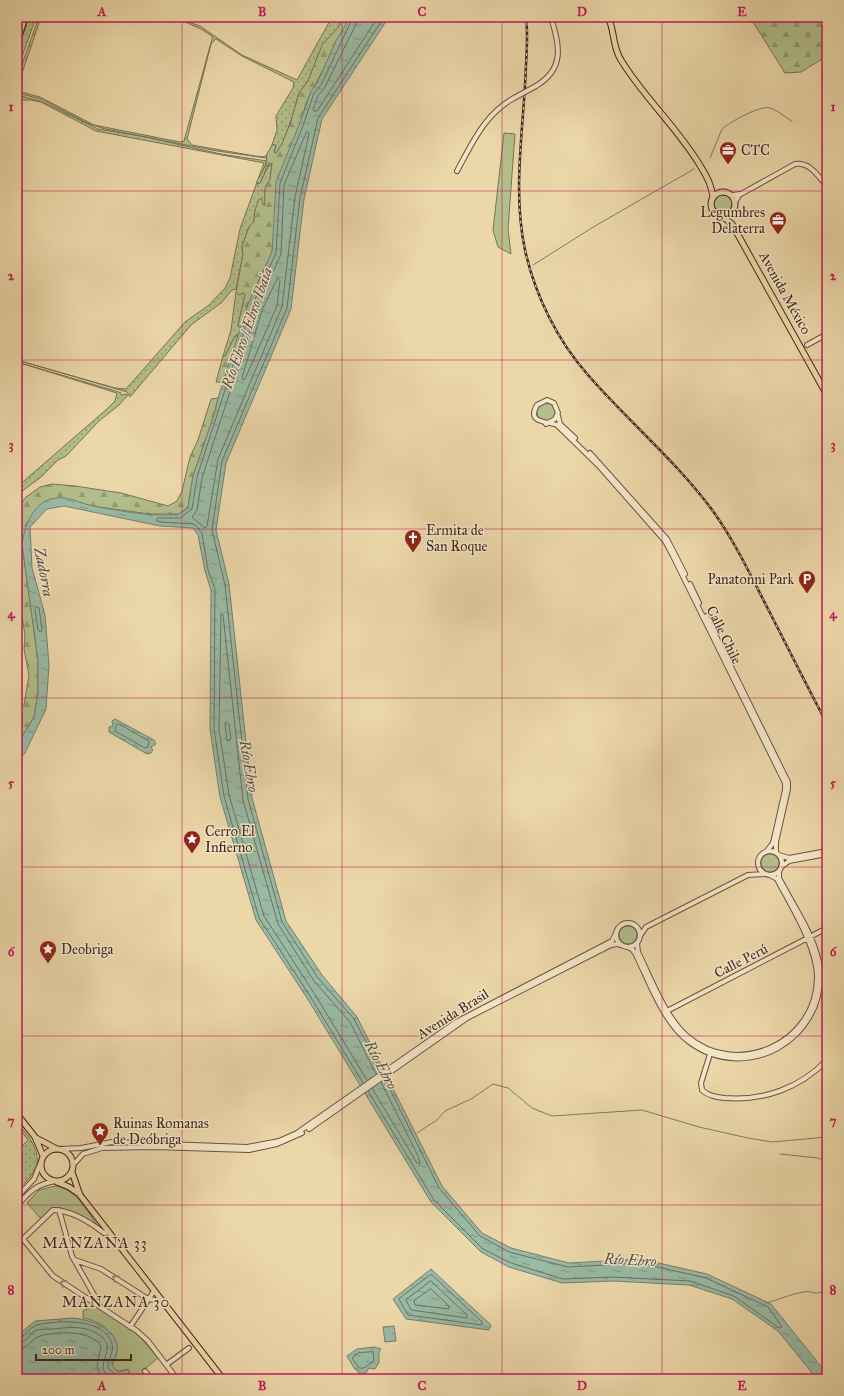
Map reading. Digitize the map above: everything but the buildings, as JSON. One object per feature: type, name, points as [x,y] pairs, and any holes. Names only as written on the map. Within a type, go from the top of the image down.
[{"type":"highway","points":[[17,41],[25,17]]},
{"type":"main road","points":[[608,17],[613,28],[617,52],[628,71],[686,143],[712,186],[713,198],[711,204],[713,210],[722,216],[732,212],[735,202],[731,195],[712,186]]},
{"type":"main road","points":[[713,198],[722,192]]},
{"type":"main road","name":"Avenida México","points":[[732,212],[732,224]]},
{"type":"main road","name":"Avenida México","points":[[722,216],[732,224],[827,396]]},
{"type":"main road","points":[[17,1114],[35,1137],[44,1156]]},
{"type":"main road","points":[[35,1137],[69,1155],[73,1165],[72,1172],[80,1195]]},
{"type":"main road","points":[[59,1149],[47,1152],[41,1162],[41,1168],[46,1177],[69,1187],[80,1195],[223,1379]]},
{"type":"main road","points":[[56,1181],[66,1179],[72,1172]]},
{"type":"street","points":[[457,171],[486,120],[503,104],[546,80],[557,62],[559,50],[551,17]]},
{"type":"street","points":[[731,195],[741,194],[795,164],[800,164],[812,169],[827,186]]},
{"type":"street","points":[[735,202],[741,194]]},
{"type":"street","points":[[807,346],[827,334]]},
{"type":"street","points":[[550,401],[556,406],[558,413],[553,422],[546,424],[539,421],[535,415],[535,408],[540,402],[550,401]]},
{"type":"street","name":"Calle Chile","points":[[558,413],[558,420],[561,425],[604,467],[670,542],[788,782],[788,789],[776,842],[777,854]]},
{"type":"street","name":"Calle Chile","points":[[546,424],[554,424],[559,427],[598,465],[665,541],[672,554],[785,783],[785,790],[773,843],[766,852]]},
{"type":"street","points":[[748,875],[770,875],[775,877],[778,881],[808,938],[816,968],[815,995],[803,1022],[791,1036],[777,1045],[761,1052],[745,1055],[730,1055],[714,1052],[696,1043],[686,1036],[676,1025],[666,1011],[638,952],[637,943],[640,936],[646,927],[748,875],[758,863],[760,856],[766,852],[789,858],[827,851]]},
{"type":"street","points":[[617,931],[618,941],[632,949],[635,953],[666,1011],[682,1036],[694,1046],[710,1054],[732,1058],[756,1057],[780,1048],[800,1031],[813,1012],[819,988],[819,962],[779,878],[781,861],[777,854]]},
{"type":"street","points":[[770,875],[789,861],[827,854]]},
{"type":"street","points":[[758,863],[759,869],[764,874]]},
{"type":"street","points":[[592,953],[612,941],[618,928],[625,923],[646,927]]},
{"type":"street","points":[[636,925],[640,936]]},
{"type":"street","name":"Calle Perú","points":[[666,1011],[827,928]]},
{"type":"street","points":[[592,953],[614,944],[625,946],[637,943]]},
{"type":"street","name":"Avenida Brasil","points":[[152,1145],[247,1147],[268,1144],[297,1133],[334,1109],[456,1022],[592,953]]},
{"type":"street","points":[[710,1054],[701,1083],[701,1088],[706,1094],[733,1098],[752,1098],[782,1091],[804,1080],[827,1060]]},
{"type":"street","points":[[59,1149],[81,1148],[107,1143],[152,1145]]},
{"type":"street","points":[[73,1165],[83,1154],[107,1147],[152,1145]]},
{"type":"street","points":[[17,1197],[34,1180],[40,1169],[41,1162]]},
{"type":"street","points":[[17,1206],[33,1189],[42,1184],[56,1181]]},
{"type":"street","points":[[109,1232],[104,1233],[78,1217],[59,1210],[53,1210],[23,1240],[50,1274],[130,1326],[148,1342],[177,1379]]},
{"type":"street","points":[[59,1210],[73,1258],[78,1264],[94,1295],[96,1304]]},
{"type":"street","points":[[78,1264],[101,1269],[148,1299],[161,1299]]},
{"type":"street","points":[[130,1326],[154,1291]]},
{"type":"street","points":[[166,1365],[189,1348]]},
{"type":"street","points":[[144,1371],[151,1379]]},
{"type":"green space","points":[[29,17],[36,17],[17,71],[17,51]]},
{"type":"green space","points":[[39,17],[41,17],[17,88],[17,78]]},
{"type":"green space","points":[[174,17],[200,26],[242,55],[297,80],[332,17],[340,17],[340,25],[315,65],[308,81],[299,93],[291,121],[282,144],[276,153],[274,152],[276,145],[272,145],[277,130],[276,116],[293,88],[294,82],[242,56],[216,39],[211,44],[187,139],[192,145],[255,156],[264,157],[267,154],[266,158],[217,151],[105,129],[87,123],[41,99],[17,93],[17,91],[40,97],[94,125],[180,142],[184,141],[212,36],[201,29]]},
{"type":"green space","points":[[340,17],[350,17],[306,103],[274,232],[272,252],[248,304],[241,330],[238,325],[245,295],[244,293],[239,295],[236,292],[243,254],[242,246],[249,227],[254,221],[255,210],[259,199],[262,199],[263,205],[265,205],[265,189],[270,180],[272,163],[267,167],[260,183],[256,183],[266,165],[267,154],[272,145],[276,145],[274,152],[276,153],[282,144],[291,121],[299,93],[308,81],[322,45],[340,25]]},
{"type":"green space","points":[[750,17],[827,17],[827,56],[801,72],[785,73]]},
{"type":"green space","points":[[17,95],[41,101],[98,129],[146,137],[221,154],[267,161],[257,184],[260,183],[270,163],[272,163],[270,180],[265,190],[265,205],[255,210],[254,221],[249,227],[242,246],[243,254],[236,289],[232,290],[221,303],[191,325],[130,397],[127,392],[17,360],[115,388],[126,389],[185,322],[209,305],[225,288],[230,278],[240,229],[264,163],[96,131],[41,102],[17,100]]},
{"type":"green space","points":[[504,133],[515,134],[508,229],[511,254],[498,247],[493,230]]},
{"type":"green space","points":[[723,195],[729,198],[732,204],[729,210],[723,213],[717,210],[714,204],[717,198]]},
{"type":"green space","points":[[236,292],[239,295],[244,293],[245,295],[238,325],[241,330],[239,334],[235,336],[225,356],[223,356],[231,330]]},
{"type":"green space","points":[[239,334],[224,382],[216,382],[223,356],[225,356],[235,336]]},
{"type":"green space","points":[[17,362],[116,391],[121,393],[122,396],[124,394],[128,395],[119,405],[99,421],[66,456],[58,460],[41,477],[17,495],[17,487],[108,408],[115,401],[117,393]]},
{"type":"green space","points":[[218,398],[214,415],[193,476],[188,507],[179,514],[149,514],[92,506],[63,498],[40,505],[22,544],[38,660],[38,693],[34,717],[17,745],[17,710],[24,705],[29,675],[24,649],[25,635],[17,587],[17,509],[26,497],[40,487],[52,484],[121,493],[168,506],[177,501],[182,491],[190,457],[198,440],[211,399]]},
{"type":"green space","points":[[546,403],[552,406],[555,412],[552,418],[546,421],[540,418],[537,412],[540,406]]},
{"type":"green space","points":[[770,854],[776,857],[779,863],[776,869],[770,872],[764,869],[761,863],[764,857]]},
{"type":"green space","points":[[628,926],[634,929],[637,935],[634,941],[628,944],[622,941],[619,935],[622,929]]},
{"type":"green space","points":[[17,1122],[35,1148],[37,1162],[35,1170],[17,1193],[17,1151],[28,1140],[17,1125]]},
{"type":"green space","points":[[55,1186],[69,1191],[80,1201],[98,1226],[57,1208],[51,1210],[41,1219],[27,1203],[39,1190]]},
{"type":"green space","points":[[94,1305],[136,1332],[158,1358],[142,1371],[149,1379],[131,1379],[128,1369],[119,1371],[115,1370],[112,1366],[117,1351],[115,1339],[101,1325],[89,1319],[83,1318],[83,1311]]},
{"type":"water","points":[[350,17],[389,17],[322,119],[304,199],[291,309],[226,463],[216,530],[229,584],[252,798],[286,921],[322,975],[357,1017],[442,1186],[482,1233],[511,1248],[569,1263],[641,1259],[707,1274],[771,1304],[827,1374],[827,1379],[817,1379],[778,1331],[732,1299],[689,1285],[613,1281],[562,1283],[509,1267],[481,1252],[431,1202],[307,998],[256,920],[220,797],[210,729],[211,590],[205,571],[198,535],[193,528],[160,526],[64,506],[47,509],[30,527],[32,568],[45,615],[49,665],[46,709],[25,753],[17,762],[17,745],[34,717],[38,693],[38,660],[22,544],[29,519],[39,505],[54,498],[64,498],[93,506],[159,515],[178,514],[188,508],[193,476],[214,415],[248,304],[272,252],[276,182],[311,91],[317,83],[336,41]]},
{"type":"water","points":[[115,719],[154,740],[156,744],[151,747],[153,750],[151,753],[147,754],[109,732],[109,727],[113,726],[112,721]]},
{"type":"water","points":[[431,1269],[491,1325],[489,1330],[406,1319],[393,1299]]},
{"type":"water","points":[[72,1318],[87,1320],[102,1326],[109,1331],[117,1344],[117,1352],[112,1366],[118,1372],[128,1370],[131,1379],[17,1379],[17,1336],[35,1321]]},
{"type":"water","points":[[394,1326],[396,1341],[385,1342],[383,1327]]},
{"type":"water","points":[[374,1347],[381,1349],[379,1352],[379,1362],[375,1369],[369,1368],[366,1373],[359,1373],[354,1368],[347,1356],[357,1349]]},
{"type":"waterway","points":[[710,158],[722,129],[731,122],[753,111],[770,108],[792,121]]},
{"type":"waterway","points":[[533,265],[595,226],[694,169]]},
{"type":"waterway","points":[[417,1133],[437,1120],[445,1111],[471,1099],[493,1084],[508,1088],[532,1108],[552,1116],[642,1110],[699,1127],[772,1142],[827,1137]]},
{"type":"waterway","points":[[780,1154],[818,1158],[827,1162]]},
{"type":"waterway","points":[[766,1303],[803,1292],[820,1293],[827,1288]]},
{"type":"waterway","points":[[821,1293],[827,1297]]},
{"type":"railway","points":[[526,17],[527,47],[520,158],[519,204],[525,250],[529,267],[541,300],[566,347],[588,375],[668,458],[713,511],[736,547],[827,724]]},
{"type":"place","name":"CTC","points":[[728,165]]},
{"type":"place","name":"Legumbres Delaterra","points":[[778,235]]},
{"type":"place","name":"Ermita de San Roque","points":[[413,553]]},
{"type":"place","name":"Panatonni Park","points":[[807,594]]},
{"type":"place","name":"Cerro El Infierno","points":[[192,854]]},
{"type":"place","name":"Deobriga","points":[[48,964]]},
{"type":"place","name":"Ruinas Romanas de Deóbriga","points":[[100,1146]]},
{"type":"district","name":"MANZANA 33","points":[[95,1243]]},
{"type":"district","name":"MANZANA 30","points":[[116,1302]]},
{"type":"water label","name":"Río Ebro / Ebro Ibaia","points":[[247,328]]},
{"type":"water label","name":"Zadorra","points":[[44,572]]},
{"type":"water label","name":"Río Ebro","points":[[249,766]]},
{"type":"water label","name":"Río Ebro","points":[[381,1065]]},
{"type":"water label","name":"Río Ebro","points":[[630,1260]]}]
